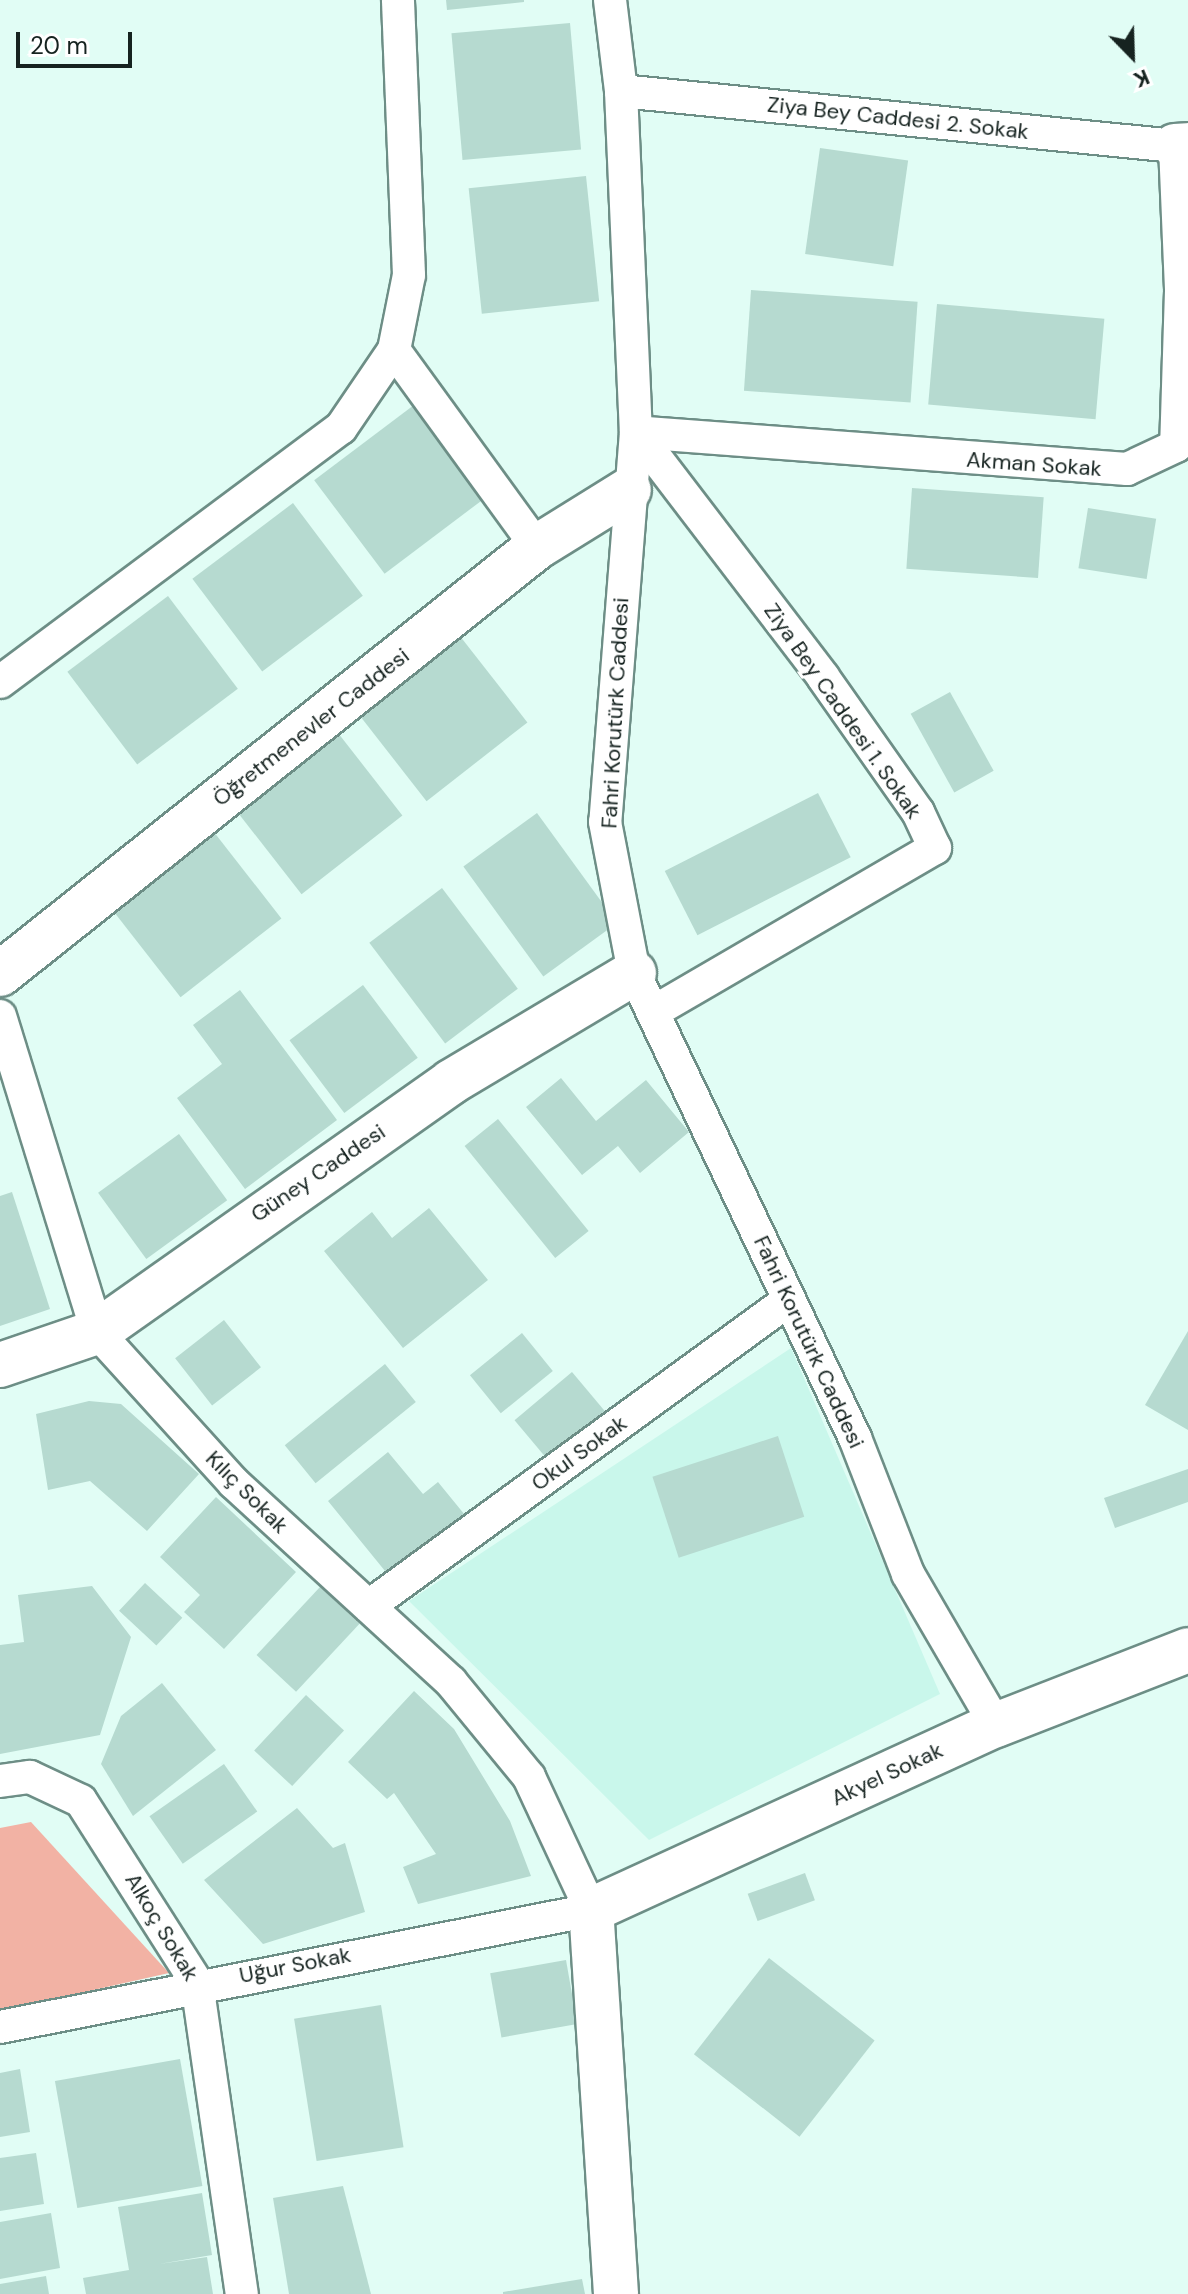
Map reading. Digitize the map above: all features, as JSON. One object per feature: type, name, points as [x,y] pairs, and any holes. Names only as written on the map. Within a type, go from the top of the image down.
[{"type":"street","points":[[0,682],[341,428],[394,350],[409,275],[398,0]]},
{"type":"street","name":"Fahri Korutürk Caddesi","points":[[610,0],[621,91],[636,432],[605,822],[634,973],[789,1300],[908,1574],[996,1725]]},
{"type":"street","name":"Ziya Bey Caddesi 2. Sokak","points":[[621,91],[1181,146]]},
{"type":"street","name":"Akman Sokak","points":[[636,432],[1084,469],[1127,469],[1176,446],[1181,146]]},
{"type":"street","points":[[394,350],[537,547]]},
{"type":"street","name":"Ziya Bey Caddesi 1. Sokak","points":[[636,432],[823,677],[918,812],[935,848],[653,1012]]},
{"type":"street","name":"Öğretmenevler Caddesi","points":[[0,974],[537,547],[629,490]]},
{"type":"street","name":"Güney Caddesi","points":[[0,1365],[97,1332],[438,1091],[634,973]]},
{"type":"street","name":"Kılıç Sokak","points":[[0,1016],[97,1332],[234,1483],[451,1682],[529,1777],[591,1910]]},
{"type":"street","name":"Okul Sokak","points":[[369,1606],[789,1300]]},
{"type":"street","name":"Akyel Sokak","points":[[591,1910],[996,1725],[1188,1650]]},
{"type":"street","name":"Alkoç Sokak","points":[[0,1781],[30,1777],[81,1801],[197,1983],[242,2294]]},
{"type":"street","points":[[591,1910],[616,2294]]},
{"type":"street","name":"Uğur Sokak","points":[[0,2027],[197,1983],[591,1910]]},
{"type":"shaded area","points":[[791,1348],[940,1694],[649,1840],[409,1601]]},
{"type":"shaded area","points":[[31,1822],[169,1973],[0,2011],[0,1828]]},
{"type":"building","points":[[446,0],[524,0],[524,2],[447,10]]},
{"type":"building","points":[[570,23],[581,150],[463,160],[451,33]]},
{"type":"building","points":[[820,148],[908,160],[893,266],[805,254]]},
{"type":"building","points":[[586,176],[599,301],[482,314],[469,188]]},
{"type":"building","points":[[751,290],[918,302],[911,402],[744,391]]},
{"type":"building","points":[[937,304],[1104,319],[1096,419],[928,405]]},
{"type":"building","points":[[414,405],[484,498],[385,574],[314,480]]},
{"type":"building","points":[[912,488],[1044,497],[1038,578],[906,569]]},
{"type":"building","points":[[293,503],[363,596],[262,671],[192,579]]},
{"type":"building","points":[[1088,508],[1156,519],[1147,579],[1078,568]]},
{"type":"building","points":[[168,596],[238,689],[137,764],[67,672]]},
{"type":"building","points":[[456,631],[527,722],[427,801],[355,710]]},
{"type":"building","points":[[950,692],[994,771],[954,793],[911,714]]},
{"type":"building","points":[[331,724],[402,815],[302,894],[230,803]]},
{"type":"building","points":[[818,793],[851,857],[697,935],[665,871]]},
{"type":"building","points":[[537,813],[617,923],[543,977],[463,866]]},
{"type":"building","points":[[210,827],[281,918],[181,997],[109,906]]},
{"type":"building","points":[[442,888],[518,989],[445,1043],[369,943]]},
{"type":"building","points":[[363,985],[418,1058],[344,1113],[290,1040]]},
{"type":"building","points":[[240,990],[337,1120],[245,1189],[177,1098],[222,1064],[193,1025]]},
{"type":"building","points":[[561,1078],[596,1121],[646,1080],[689,1132],[640,1173],[618,1146],[582,1175],[526,1107]]},
{"type":"building","points":[[498,1119],[589,1231],[555,1258],[465,1146]]},
{"type":"building","points":[[179,1134],[227,1200],[146,1259],[98,1193]]},
{"type":"building","points":[[12,1192],[50,1309],[0,1326],[0,1196]]},
{"type":"building","points":[[429,1208],[488,1280],[403,1348],[324,1251],[372,1212],[392,1238]]},
{"type":"building","points":[[224,1320],[261,1367],[212,1405],[175,1358]]},
{"type":"building","points":[[1188,1331],[1188,1430],[1145,1405]]},
{"type":"building","points":[[522,1333],[553,1371],[501,1413],[470,1375]]},
{"type":"building","points":[[385,1364],[416,1402],[316,1483],[285,1445]]},
{"type":"building","points":[[572,1372],[613,1421],[556,1469],[515,1420]]},
{"type":"building","points":[[89,1401],[121,1404],[199,1474],[147,1531],[90,1481],[48,1490],[36,1414]]},
{"type":"building","points":[[778,1436],[804,1517],[679,1558],[652,1477]]},
{"type":"building","points":[[388,1452],[423,1494],[438,1482],[469,1520],[394,1582],[328,1501]]},
{"type":"building","points":[[1188,1469],[1188,1502],[1115,1528],[1104,1498]]},
{"type":"building","points":[[216,1497],[296,1572],[224,1649],[184,1612],[200,1595],[160,1557]]},
{"type":"building","points":[[145,1583],[182,1618],[156,1646],[119,1611]]},
{"type":"building","points":[[92,1586],[131,1637],[100,1735],[0,1754],[0,1645],[24,1642],[18,1595]]},
{"type":"building","points":[[320,1587],[359,1624],[296,1692],[257,1655]]},
{"type":"building","points":[[162,1683],[216,1750],[133,1816],[101,1764],[121,1716]]},
{"type":"building","points":[[414,1691],[454,1729],[510,1821],[531,1876],[418,1904],[403,1867],[436,1854],[394,1793],[387,1799],[348,1762]]},
{"type":"building","points":[[306,1695],[344,1730],[292,1786],[254,1751]]},
{"type":"building","points":[[224,1764],[257,1812],[183,1864],[149,1816]]},
{"type":"building","points":[[297,1808],[333,1848],[345,1843],[365,1912],[263,1944],[204,1880]]},
{"type":"building","points":[[805,1873],[815,1900],[758,1921],[748,1894]]},
{"type":"building","points":[[769,1958],[875,2040],[799,2137],[694,2054]]},
{"type":"building","points":[[566,1960],[577,2024],[501,2037],[490,1973]]},
{"type":"building","points":[[381,2005],[404,2147],[317,2161],[294,2019]]},
{"type":"building","points":[[180,2059],[202,2186],[77,2208],[55,2081]]},
{"type":"building","points":[[20,2069],[30,2132],[0,2137],[0,2073]]},
{"type":"building","points":[[36,2153],[44,2204],[0,2211],[0,2158]]},
{"type":"building","points":[[343,2186],[371,2294],[289,2294],[273,2198]]},
{"type":"building","points":[[202,2193],[212,2255],[159,2264],[207,2257],[213,2294],[86,2294],[83,2278],[129,2270],[118,2207]]},
{"type":"building","points":[[51,2213],[60,2268],[0,2279],[0,2222]]},
{"type":"building","points":[[46,2276],[49,2294],[0,2294],[0,2284]]},
{"type":"building","points":[[582,2279],[585,2294],[503,2294],[503,2292]]}]
